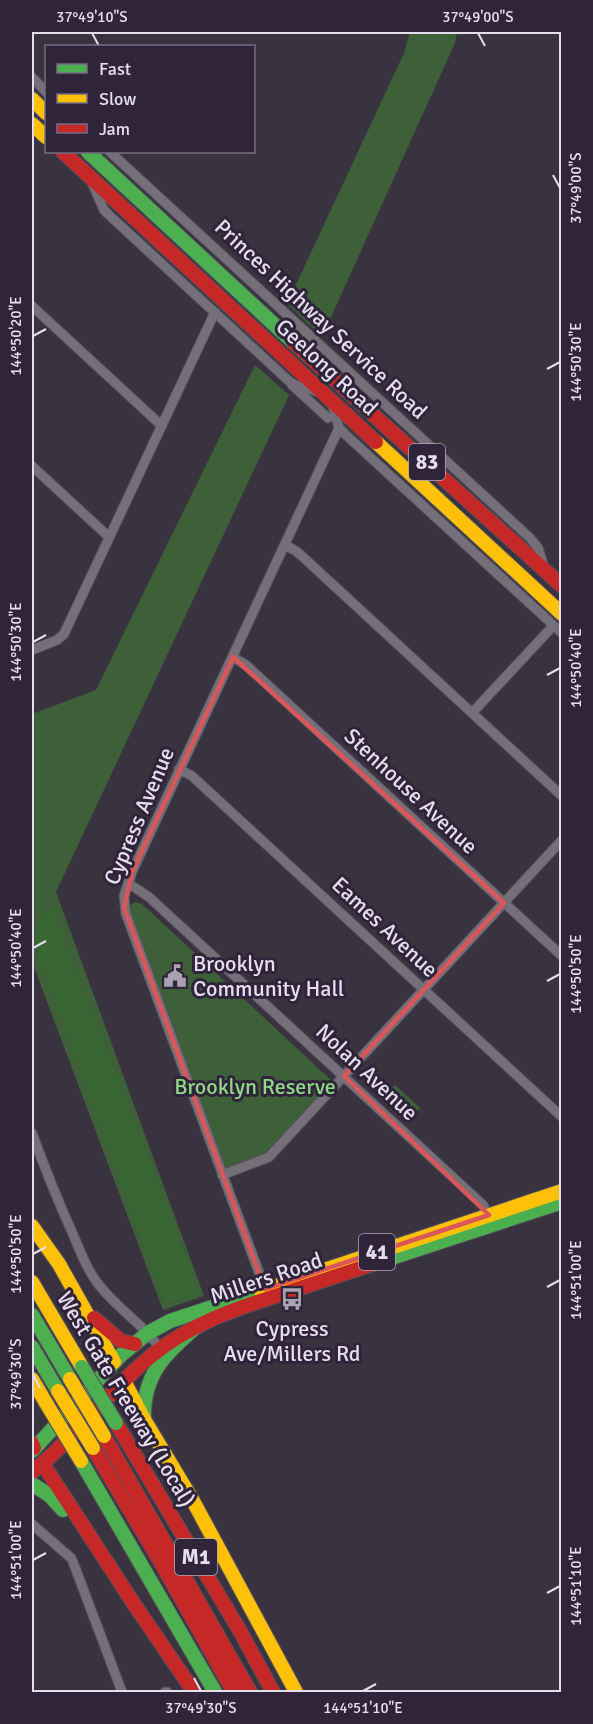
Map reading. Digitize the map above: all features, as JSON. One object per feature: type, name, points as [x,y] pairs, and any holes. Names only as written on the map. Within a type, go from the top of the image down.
[{"type":"main road","points":[[32,99],[45,112]]},
{"type":"main road","points":[[32,124],[45,136]]},
{"type":"main road","name":"Geelong Road","points":[[64,153],[558,613]]},
{"type":"main road","name":"Geelong Road","points":[[89,153],[561,586]]},
{"type":"main road","name":"Millers Road","points":[[491,1220],[561,1191]]},
{"type":"main road","name":"Millers Road","points":[[32,1447],[114,1362],[148,1333],[184,1316],[267,1294],[491,1220],[561,1202]]},
{"type":"main road","points":[[32,1226],[59,1264],[85,1309],[145,1421],[192,1499],[296,1692]]},
{"type":"main road","name":"West Gate Freeway (Local)","points":[[32,1282],[223,1603],[273,1692]]},
{"type":"main road","name":"Millers Road","points":[[162,1352],[197,1326],[267,1294]]},
{"type":"main road","points":[[85,1309],[121,1341],[135,1344]]},
{"type":"main road","name":"M1","points":[[32,1315],[250,1692]]},
{"type":"main road","name":"M1","points":[[32,1347],[160,1561],[234,1692]]},
{"type":"main road","points":[[37,1468],[84,1425],[124,1381],[162,1352]]},
{"type":"main road","points":[[145,1421],[143,1407],[145,1392],[162,1352]]},
{"type":"main road","name":"M1","points":[[32,1379],[215,1692]]},
{"type":"main road","points":[[32,1447],[37,1468],[194,1692]]},
{"type":"main road","points":[[32,1484],[49,1495],[69,1517],[132,1601]]},
{"type":"street","points":[[32,77],[45,91]]},
{"type":"street","name":"Princes Highway Service Road","points":[[111,153],[530,538],[538,548],[546,572]]},
{"type":"street","points":[[88,174],[104,210],[328,418]]},
{"type":"street","points":[[32,306],[162,426]]},
{"type":"street","points":[[32,650],[57,640],[64,634],[215,312]]},
{"type":"street","points":[[289,381],[328,397],[339,428],[444,525],[558,613],[561,633]]},
{"type":"street","name":"Cypress Avenue","points":[[267,1294],[126,914],[123,896],[179,769],[339,428]]},
{"type":"street","points":[[32,466],[109,537]]},
{"type":"street","points":[[444,525],[472,532]]},
{"type":"street","points":[[285,545],[303,557],[561,796]]},
{"type":"street","points":[[472,713],[558,613]]},
{"type":"street","name":"Stenhouse Avenue","points":[[233,657],[246,665],[561,956]]},
{"type":"street","name":"Eames Avenue","points":[[179,769],[192,776],[561,1117]]},
{"type":"street","points":[[222,1175],[269,1157],[561,840]]},
{"type":"street","name":"Nolan Avenue","points":[[128,883],[149,897],[483,1205],[491,1220]]},
{"type":"street","points":[[32,1133],[51,1184],[96,1281],[109,1297],[148,1333],[162,1352]]},
{"type":"street","points":[[32,1524],[71,1558],[122,1692]]},
{"type":"highlighted area","points":[[233,657],[504,903],[344,1076],[489,1215],[265,1289],[124,908],[132,872]]},
{"type":"green space","points":[[410,32],[457,32],[455,43],[322,337],[287,304],[404,53]]},
{"type":"green space","points":[[255,365],[289,395],[56,892],[204,1296],[163,1310],[32,962],[32,714],[96,690]]},
{"type":"green space","name":"Brooklyn Reserve","points":[[135,902],[142,904],[333,1082],[266,1155],[227,1173],[132,919],[129,907]]},
{"type":"green space","points":[[51,906],[199,1293],[166,1304],[39,956],[35,929]]},
{"type":"green space","points":[[395,1085],[420,1108],[408,1121],[383,1098]]},
{"type":"traffic: fast","points":[[89,153],[293,342]]},
{"type":"traffic: fast","points":[[385,1260],[562,1202]]},
{"type":"traffic: fast","points":[[32,1451],[121,1355],[148,1333],[170,1321],[261,1291]]},
{"type":"traffic: fast","points":[[32,1315],[70,1379]]},
{"type":"traffic: fast","points":[[144,1418],[145,1402],[152,1376],[166,1356],[197,1326]]},
{"type":"traffic: fast","points":[[32,1347],[58,1391]]},
{"type":"traffic: fast","points":[[82,1367],[116,1423]]},
{"type":"traffic: fast","points":[[81,1461],[215,1692]]},
{"type":"traffic: fast","points":[[32,1484],[49,1495],[63,1510]]},
{"type":"traffic: slow","points":[[32,99],[45,112]]},
{"type":"traffic: slow","points":[[32,124],[45,136]]},
{"type":"traffic: slow","points":[[376,442],[562,614]]},
{"type":"traffic: slow","points":[[261,1291],[562,1191]]},
{"type":"traffic: slow","points":[[32,1226],[59,1264],[114,1362]]},
{"type":"traffic: slow","points":[[32,1282],[82,1367]]},
{"type":"traffic: slow","points":[[32,1379],[46,1403]]},
{"type":"traffic: slow","points":[[70,1379],[104,1436]]},
{"type":"traffic: slow","points":[[124,1381],[192,1499],[296,1692]]},
{"type":"traffic: slow","points":[[58,1391],[93,1448]]},
{"type":"traffic: slow","points":[[46,1403],[81,1461]]},
{"type":"traffic: jam","points":[[64,153],[376,442]]},
{"type":"traffic: jam","points":[[293,342],[562,586]]},
{"type":"traffic: jam","points":[[32,1472],[63,1445],[134,1371],[181,1335],[231,1311],[385,1260]]},
{"type":"traffic: jam","points":[[94,1318],[121,1341],[135,1344]]},
{"type":"traffic: jam","points":[[116,1423],[240,1631],[273,1692]]},
{"type":"traffic: jam","points":[[104,1436],[250,1692]]},
{"type":"traffic: jam","points":[[32,1443],[34,1448]]},
{"type":"traffic: jam","points":[[93,1448],[234,1692]]},
{"type":"traffic: jam","points":[[43,1464],[194,1692]]},
{"type":"place","name":"Brooklyn Community Hall","points":[[175,976]]},
{"type":"place","name":"Cypress Ave/Millers Rd","points":[[292,1299]]}]
